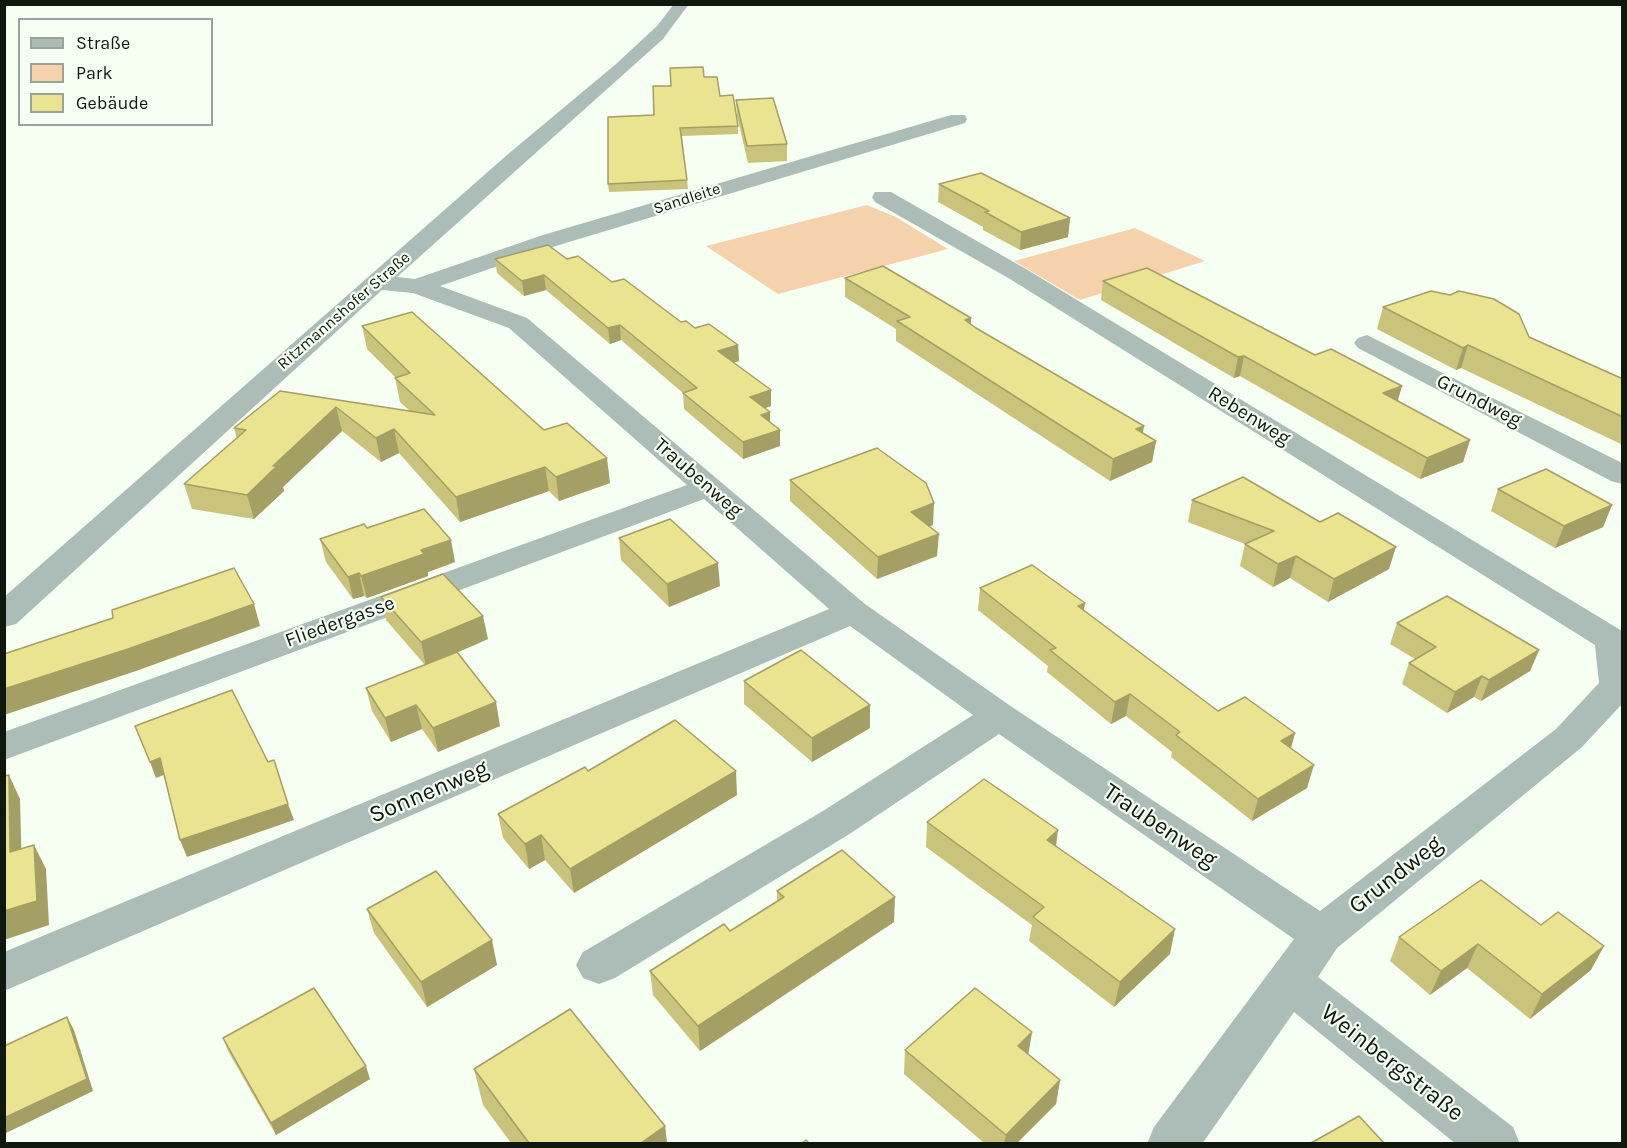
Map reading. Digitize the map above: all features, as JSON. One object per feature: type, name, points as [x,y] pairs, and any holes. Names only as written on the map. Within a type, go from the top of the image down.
[{"type":"street","name":"Ritzmannshofer Straße","points":[[4,616],[279,368],[379,283],[498,173],[614,76],[675,18],[682,4]]},
{"type":"street","name":"Sandleite","points":[[417,286],[472,266],[717,189],[858,151],[958,119]]},
{"type":"street","name":"Rebenweg","points":[[883,197],[1018,274],[1617,635]]},
{"type":"street","name":"Traubenweg","points":[[379,283],[417,286],[518,323],[853,612],[999,716],[1321,935]]},
{"type":"street","name":"Grundweg","points":[[1367,343],[1623,475]]},
{"type":"street","name":"Fliedergasse","points":[[4,747],[709,487]]},
{"type":"street","name":"Sonnenweg","points":[[4,972],[853,612]]},
{"type":"street","name":"Grundweg","points":[[1172,1143],[1290,982],[1321,935],[1569,738],[1618,686],[1617,635]]},
{"type":"street","points":[[599,965],[837,822],[999,716]]},
{"type":"street","name":"Weinbergstraße","points":[[1290,982],[1495,1143]]},
{"type":"green space","points":[[867,205],[896,217],[948,249],[778,294],[706,246]]},
{"type":"green space","points":[[1135,228],[1205,261],[1080,300],[1014,261]]},
{"type":"building","points":[[703,67],[704,77],[717,77],[720,96],[733,95],[738,126],[680,128],[687,180],[608,184],[608,117],[654,115],[653,86],[671,86],[670,68]]},
{"type":"building","points":[[773,98],[787,144],[747,146],[736,100]]},
{"type":"building","points":[[981,173],[1070,218],[1021,232],[985,212],[989,211],[939,184]]},
{"type":"building","points":[[548,245],[567,259],[578,256],[612,282],[624,279],[681,322],[686,321],[695,328],[709,324],[738,345],[718,351],[771,390],[750,397],[770,412],[761,415],[780,430],[743,442],[683,393],[697,388],[620,325],[608,328],[544,275],[522,281],[495,259]]},
{"type":"building","points":[[883,266],[971,318],[965,320],[976,328],[1144,426],[1136,429],[1156,441],[1113,459],[897,321],[910,317],[845,278]]},
{"type":"building","points":[[1147,268],[1315,355],[1331,349],[1402,386],[1383,393],[1470,440],[1427,458],[1244,356],[1238,357],[1103,281]]},
{"type":"building","points":[[1431,291],[1450,295],[1459,291],[1494,299],[1519,314],[1529,337],[1623,379],[1623,417],[1468,345],[1463,348],[1383,307]]},
{"type":"building","points":[[412,312],[544,430],[567,423],[607,458],[556,477],[545,467],[456,497],[394,429],[376,438],[336,407],[273,466],[277,466],[247,495],[184,484],[246,430],[234,428],[280,391],[435,415],[395,378],[410,373],[362,326]]},
{"type":"building","points":[[877,448],[926,483],[934,503],[911,512],[939,534],[878,557],[790,480]]},
{"type":"building","points":[[1546,469],[1612,505],[1564,526],[1498,489]]},
{"type":"building","points":[[1243,477],[1320,522],[1338,513],[1396,547],[1334,579],[1296,556],[1278,564],[1245,544],[1274,531],[1192,500]]},
{"type":"building","points":[[424,509],[451,540],[421,550],[424,554],[361,576],[359,573],[348,577],[320,539],[364,524],[367,528]]},
{"type":"building","points":[[670,519],[718,563],[667,584],[619,538]]},
{"type":"building","points":[[1032,565],[1085,603],[1078,606],[1218,711],[1245,697],[1295,733],[1281,741],[1314,765],[1258,799],[1176,735],[1180,732],[1130,694],[1115,702],[1050,650],[1056,648],[980,588]]},
{"type":"building","points":[[234,568],[254,604],[128,649],[4,689],[4,654],[113,618],[112,610]]},
{"type":"building","points":[[443,574],[483,616],[421,642],[381,597]]},
{"type":"building","points":[[1447,596],[1539,650],[1489,680],[1482,676],[1455,692],[1409,663],[1436,647],[1397,623]]},
{"type":"building","points":[[801,650],[870,705],[812,738],[744,681]]},
{"type":"building","points":[[457,652],[496,702],[433,728],[416,705],[385,718],[366,688]]},
{"type":"building","points":[[232,690],[268,762],[274,760],[288,804],[180,840],[160,758],[150,762],[135,726]]},
{"type":"building","points":[[675,720],[736,771],[570,869],[541,835],[525,844],[498,814],[585,767],[588,771]]},
{"type":"building","points":[[9,775],[10,852],[34,845],[37,901],[4,911],[4,776]]},
{"type":"building","points":[[984,779],[1058,830],[1047,840],[1175,929],[1120,982],[1033,917],[1044,907],[927,822]]},
{"type":"building","points":[[842,850],[895,897],[698,1026],[650,971],[724,924],[730,931],[784,897],[777,891]]},
{"type":"building","points":[[436,871],[492,940],[421,982],[367,909]]},
{"type":"building","points":[[1481,880],[1541,925],[1558,912],[1604,946],[1542,994],[1478,944],[1441,971],[1399,937]]},
{"type":"building","points":[[314,988],[366,1066],[271,1123],[223,1038]]},
{"type":"building","points":[[975,988],[1032,1032],[1018,1046],[1060,1080],[1006,1135],[905,1050]]},
{"type":"building","points":[[570,1009],[665,1126],[641,1143],[529,1143],[474,1069]]},
{"type":"building","points":[[67,1017],[87,1079],[4,1118],[4,1046]]},
{"type":"building","points":[[1359,1116],[1384,1143],[1311,1143]]}]
